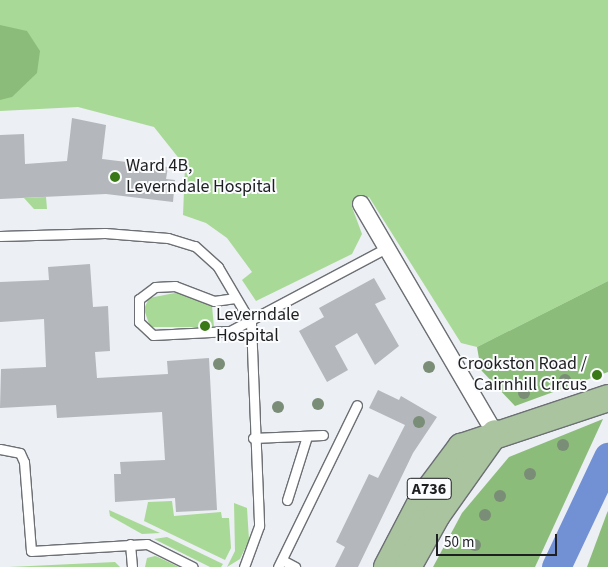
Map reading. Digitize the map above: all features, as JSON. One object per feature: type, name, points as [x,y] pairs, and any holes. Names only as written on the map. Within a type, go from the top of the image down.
[{"type":"main road","name":"A736","points":[[387,567],[422,498],[461,447],[495,433],[608,398]]},
{"type":"main road","name":"A736","points":[[408,567],[437,515],[495,433]]},
{"type":"street","points":[[361,204],[495,433]]},
{"type":"lane","points":[[0,236],[105,233],[181,241],[207,254],[251,323],[253,438],[259,526],[244,567]]},
{"type":"lane","points":[[235,298],[214,301],[175,286],[155,288],[139,299],[139,322],[153,335],[230,331],[251,323],[386,248]]},
{"type":"lane","points":[[295,567],[280,564],[357,406]]},
{"type":"lane","points":[[253,438],[323,435]]},
{"type":"lane","points":[[286,500],[307,436]]},
{"type":"lane","points":[[0,450],[20,453],[24,462],[31,551],[147,544],[194,567]]},
{"type":"lane","points":[[130,544],[132,567]]},
{"type":"green space","points":[[0,0],[608,0],[608,281],[477,347],[461,343],[369,197],[352,207],[362,234],[352,254],[256,301],[242,280],[252,272],[227,238],[206,223],[183,215],[185,166],[154,127],[78,107],[0,111]]},
{"type":"green space","points":[[0,25],[27,31],[40,51],[37,73],[12,97],[0,100]]},
{"type":"green space","points":[[46,197],[47,209],[34,209],[24,198]]},
{"type":"green space","points":[[608,281],[608,372],[515,406],[481,370],[477,347]]},
{"type":"green space","points":[[180,292],[212,306],[214,327],[150,327],[144,309],[149,298]]},
{"type":"green space","points":[[603,419],[535,567],[433,567],[462,513],[509,457]]},
{"type":"green space","points":[[172,501],[174,516],[221,512],[222,518],[229,518],[231,548],[225,560],[144,521],[148,502]]},
{"type":"green space","points":[[234,503],[247,508],[249,540],[240,559],[227,567],[235,551]]},
{"type":"green space","points":[[109,510],[160,533],[142,534],[110,516]]},
{"type":"green space","points":[[608,511],[608,567],[587,567],[607,513]]},
{"type":"green space","points":[[167,537],[223,564],[221,567],[210,567],[154,539]]},
{"type":"green space","points":[[155,556],[179,567],[145,567],[147,558]]},
{"type":"green space","points":[[115,562],[120,567],[9,567]]},
{"type":"building","points":[[72,118],[106,125],[102,159],[168,167],[166,179],[175,180],[173,202],[106,194],[0,199],[0,135],[24,134],[25,164],[67,161]]},
{"type":"building","points":[[90,264],[93,307],[108,306],[110,351],[95,352],[97,378],[168,374],[167,361],[209,358],[217,510],[176,512],[175,498],[115,502],[114,474],[121,474],[120,462],[165,460],[162,412],[57,418],[56,405],[0,408],[1,369],[46,367],[44,319],[0,322],[0,282],[49,280],[48,267]]},
{"type":"building","points":[[374,278],[386,299],[375,304],[399,346],[375,365],[357,333],[335,346],[348,370],[327,382],[299,331],[324,317],[319,308]]},
{"type":"building","points":[[378,390],[399,400],[401,396],[437,417],[413,453],[358,567],[335,567],[345,547],[336,542],[369,474],[378,478],[405,425],[369,408]]},
{"type":"waterway","points":[[556,567],[608,457]]},
{"type":"place","name":"Ward 4B, Leverndale Hospital","points":[[115,177]]},
{"type":"place","name":"Leverndale Hospital","points":[[205,326]]},
{"type":"place","name":"Crookston Road / Cairnhill Circus","points":[[597,375]]}]
